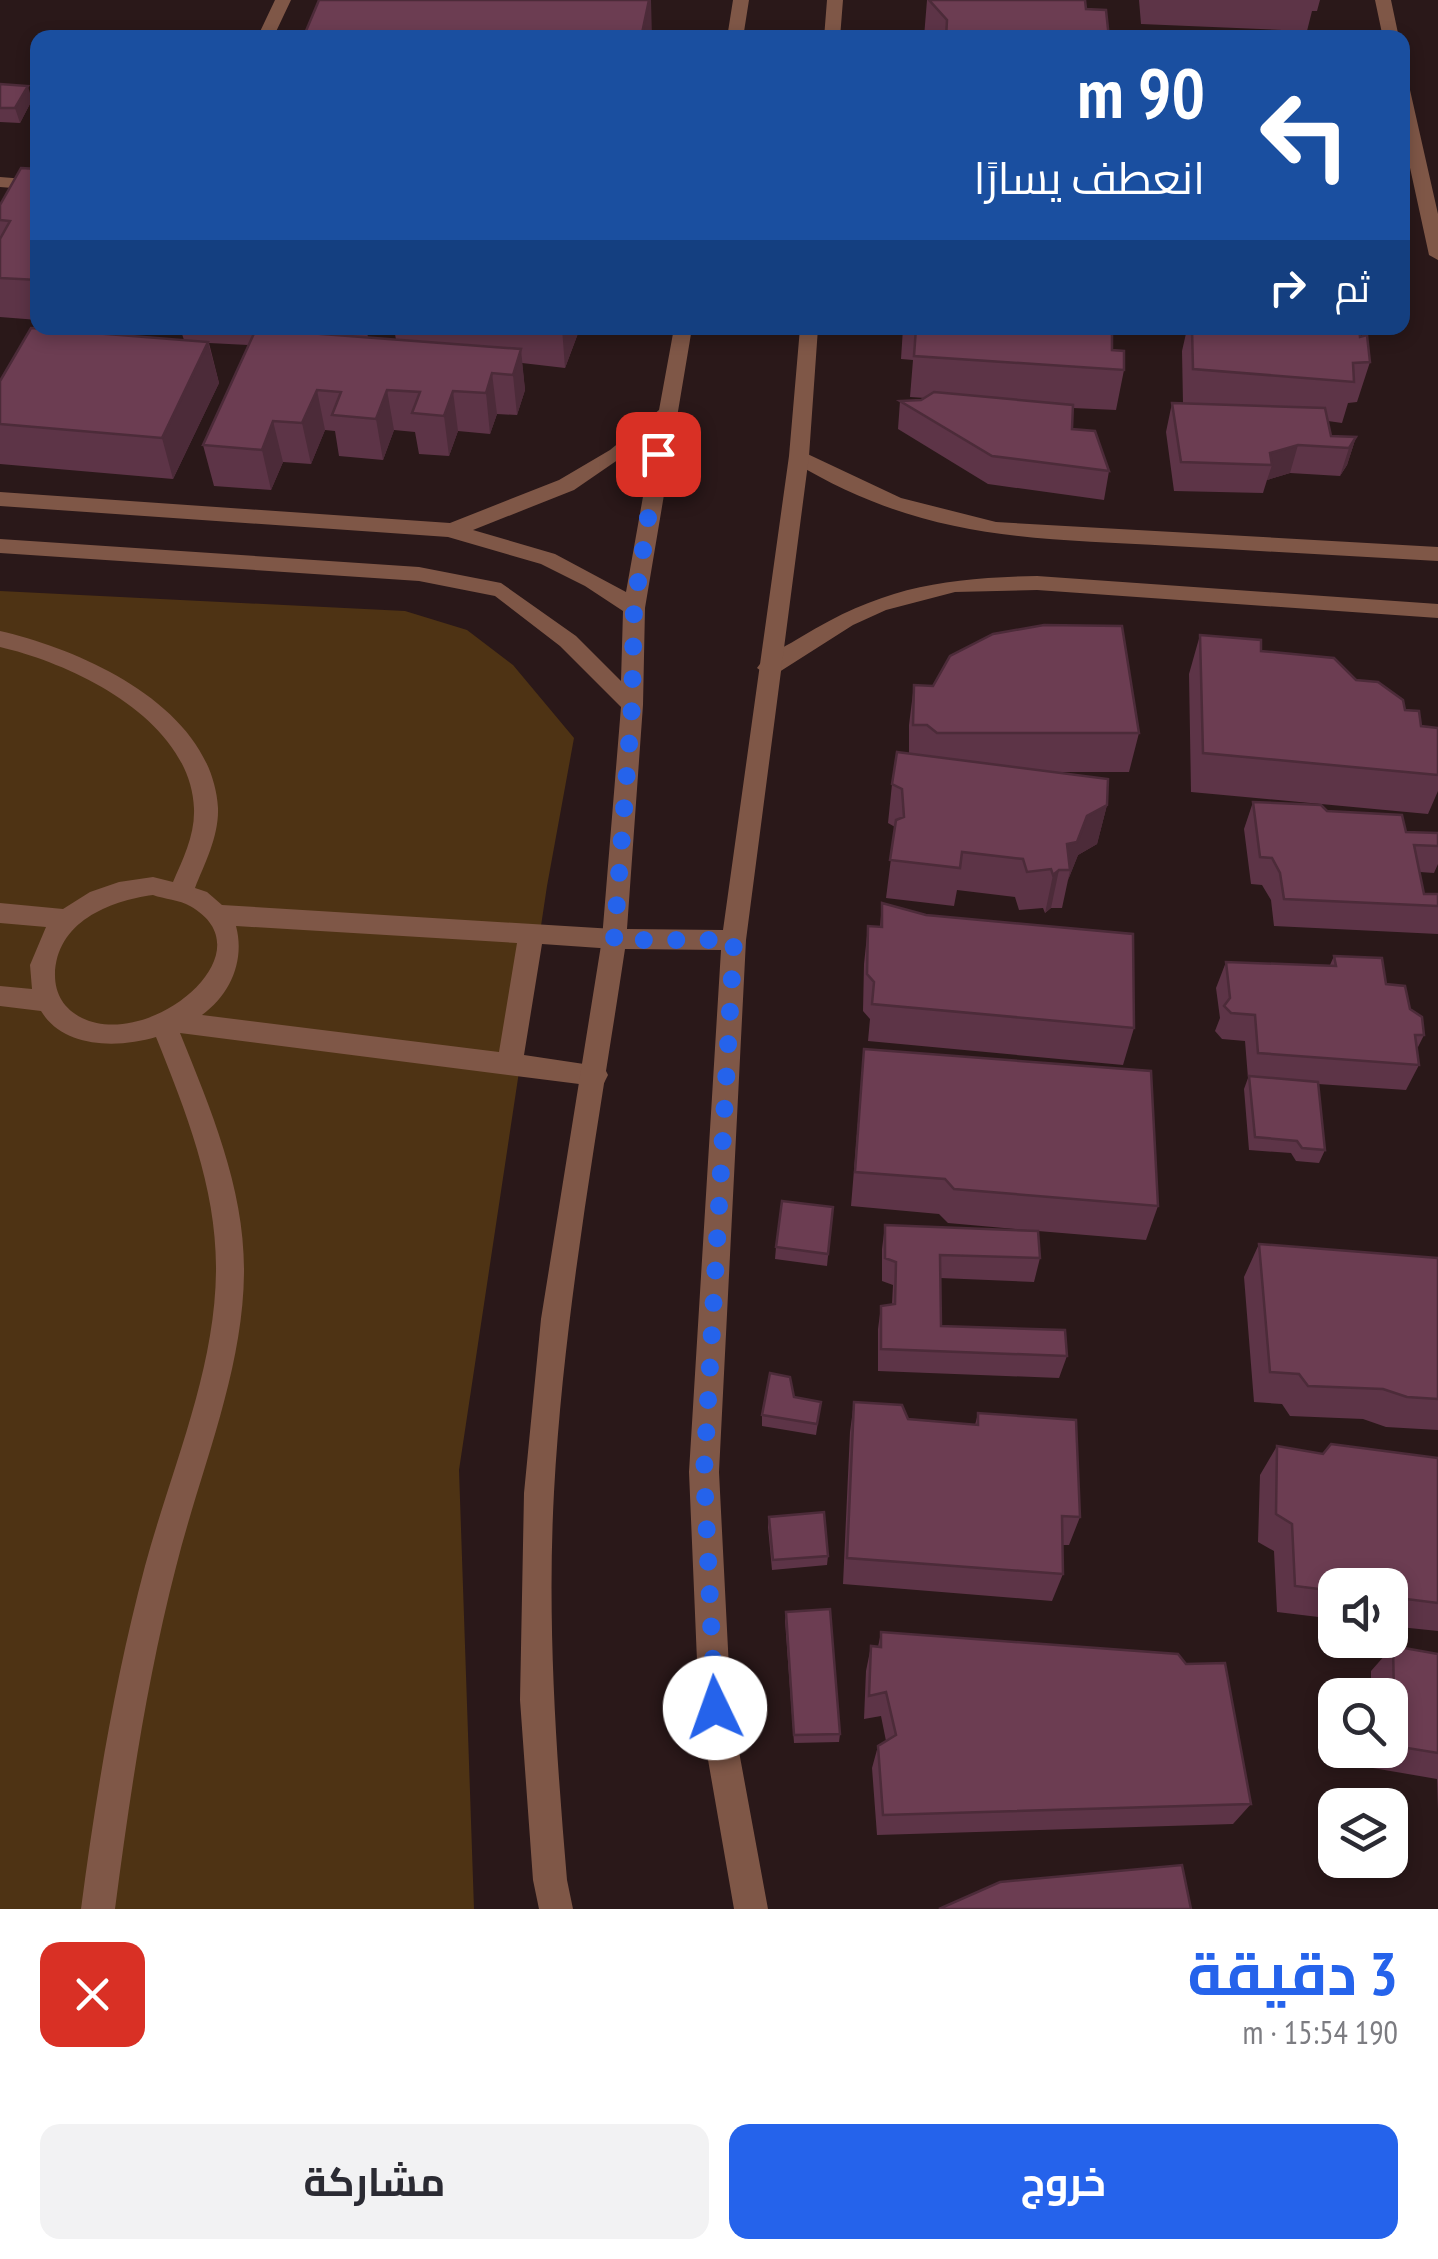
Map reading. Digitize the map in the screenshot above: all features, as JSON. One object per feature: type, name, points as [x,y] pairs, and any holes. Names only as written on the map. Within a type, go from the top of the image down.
[{"type":"street","points":[[269,30],[283,0]]},
{"type":"street","points":[[736,30],[741,0]]},
{"type":"street","points":[[833,30],[835,0]]},
{"type":"street","points":[[1384,0],[1390,30]]},
{"type":"street","points":[[1410,117],[1430,183],[1438,255]]},
{"type":"street","points":[[0,182],[30,185]]},
{"type":"street","points":[[556,1909],[550,1880],[536,1700],[539,1493],[555,1319],[614,940],[632,706],[634,608],[682,335]]},
{"type":"street","points":[[751,1909],[715,1708],[704,1472],[734,940],[799,456],[808,335]]},
{"type":"street","points":[[449,530],[553,495],[597,471],[665,415]]},
{"type":"street","points":[[799,456],[868,495],[951,522],[996,530],[1438,554]]},
{"type":"street","points":[[0,498],[449,530],[548,560],[593,581],[634,608]]},
{"type":"street","points":[[0,546],[419,574],[501,590],[568,641],[632,706]]},
{"type":"street","points":[[768,668],[845,620],[880,604],[955,585],[1037,583],[1438,611]]},
{"type":"street","points":[[0,639],[53,653],[132,695],[163,724],[188,757],[204,795],[204,836],[182,890]]},
{"type":"street","points":[[154,886],[182,890],[204,900],[221,915],[230,937],[229,962],[219,986],[198,1008],[170,1024],[134,1035],[106,1036],[81,1030],[60,1018],[46,1001],[40,980],[42,959],[51,937],[68,918],[93,901],[122,889],[154,886]]},
{"type":"street","points":[[0,913],[68,918]]},
{"type":"street","points":[[221,915],[614,940],[734,940]]},
{"type":"street","points":[[509,1067],[531,935]]},
{"type":"street","points":[[0,996],[46,1001]]},
{"type":"street","points":[[170,1024],[594,1075]]},
{"type":"street","points":[[98,1909],[125,1722],[172,1521],[221,1350],[230,1274],[225,1203],[210,1138],[170,1024]]},
{"type":"shaded area","points":[[0,591],[405,611],[467,630],[513,665],[574,738],[547,886],[459,1470],[474,1909],[0,1909]]},
{"type":"building","points":[[319,0],[649,0],[643,30],[306,30]]},
{"type":"building","points":[[929,0],[1085,0],[1086,9],[1106,10],[1108,30],[946,30],[947,20]]},
{"type":"building","points":[[0,84],[28,86],[15,108],[0,108]]},
{"type":"building","points":[[21,168],[30,169],[30,280],[0,278],[0,239],[10,221],[0,220],[0,205]]},
{"type":"building","points":[[30,330],[30,335],[120,335],[208,342],[162,438],[0,424],[0,381]]},
{"type":"building","points":[[253,335],[336,335],[521,349],[513,375],[492,373],[486,393],[453,391],[444,416],[412,413],[420,392],[387,390],[376,419],[332,415],[341,392],[317,390],[302,423],[273,421],[262,450],[203,445]]},
{"type":"building","points":[[916,335],[1112,335],[1112,350],[1124,351],[1124,370],[914,356]]},
{"type":"building","points":[[1192,335],[1367,335],[1370,362],[1353,363],[1354,382],[1193,369]]},
{"type":"building","points":[[934,392],[1073,405],[1072,429],[1095,431],[1109,471],[992,456],[900,401],[921,400]]},
{"type":"building","points":[[1172,403],[1325,408],[1331,436],[1356,437],[1349,448],[1298,445],[1270,453],[1272,465],[1181,462]]},
{"type":"building","points":[[1044,625],[1122,626],[1139,733],[937,733],[927,725],[913,725],[914,685],[933,686],[950,656],[993,634]]},
{"type":"building","points":[[1200,635],[1261,640],[1261,651],[1334,658],[1356,680],[1378,682],[1403,700],[1405,710],[1419,711],[1421,726],[1438,728],[1438,775],[1203,753]]},
{"type":"building","points":[[897,752],[1108,779],[1107,805],[1087,816],[1077,842],[1067,844],[1070,870],[1059,870],[1053,875],[1051,869],[1027,872],[1023,859],[962,852],[960,868],[890,860],[896,820],[904,817],[902,789],[892,784]]},
{"type":"building","points":[[1253,802],[1402,815],[1406,832],[1438,833],[1438,846],[1414,845],[1424,894],[1438,894],[1438,906],[1284,899],[1280,873],[1272,858],[1260,857]]},
{"type":"building","points":[[882,903],[926,915],[1133,934],[1134,1028],[872,1004],[874,982],[867,974],[868,926],[882,927]]},
{"type":"building","points":[[1334,956],[1382,958],[1386,984],[1405,986],[1410,1009],[1422,1017],[1424,1035],[1415,1035],[1419,1065],[1258,1053],[1255,1015],[1231,1013],[1224,1006],[1230,998],[1226,962],[1336,966]]},
{"type":"building","points":[[864,1049],[1151,1071],[1158,1206],[954,1189],[945,1179],[855,1172]]},
{"type":"building","points":[[1249,1076],[1318,1082],[1325,1150],[1302,1148],[1297,1141],[1255,1137]]},
{"type":"building","points":[[782,1201],[833,1207],[828,1254],[776,1247]]},
{"type":"building","points":[[885,1225],[1038,1231],[1040,1258],[940,1255],[941,1326],[1065,1330],[1067,1356],[881,1349],[881,1306],[895,1304],[896,1262],[885,1258]]},
{"type":"building","points":[[1259,1244],[1438,1258],[1438,1399],[1407,1397],[1383,1389],[1308,1386],[1299,1374],[1270,1372]]},
{"type":"building","points":[[770,1373],[790,1377],[794,1397],[821,1402],[817,1424],[762,1415]]},
{"type":"building","points":[[854,1402],[902,1405],[908,1419],[978,1425],[978,1413],[1076,1420],[1080,1517],[1062,1516],[1063,1574],[847,1558]]},
{"type":"building","points":[[1331,1444],[1438,1458],[1438,1603],[1408,1599],[1408,1568],[1318,1568],[1318,1589],[1295,1586],[1292,1524],[1276,1514],[1277,1446],[1323,1454]]},
{"type":"building","points":[[824,1512],[828,1556],[773,1560],[769,1517]]},
{"type":"building","points":[[830,1609],[840,1734],[794,1735],[786,1612]]},
{"type":"building","points":[[881,1632],[1178,1654],[1186,1664],[1225,1663],[1251,1804],[883,1815],[878,1746],[896,1735],[886,1692],[869,1696],[871,1646],[881,1647]]},
{"type":"building","points":[[1408,1649],[1438,1654],[1438,1753],[1408,1748],[1408,1678],[1394,1678],[1393,1658],[1408,1658]]},
{"type":"building","points":[[1182,1865],[1191,1909],[939,1909],[1000,1882]]},
{"type":"route","points":[[658,454],[634,608],[632,706],[614,940],[734,940],[704,1472],[715,1708]]}]
